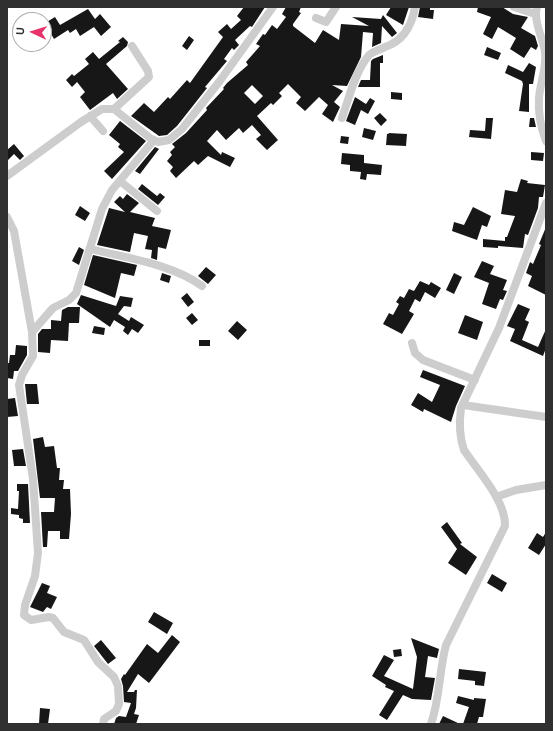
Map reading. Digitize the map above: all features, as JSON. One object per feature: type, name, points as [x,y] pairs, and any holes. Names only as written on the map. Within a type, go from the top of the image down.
[{"type":"street","points":[[114,109],[154,140],[161,143],[165,142],[182,129],[219,82],[273,7]]},
{"type":"street","points":[[316,18],[326,22],[336,7]]},
{"type":"street","points":[[342,118],[352,87],[370,54],[395,43],[404,36],[413,15],[414,7]]},
{"type":"street","points":[[514,7],[536,10],[545,55],[539,98],[540,117],[546,141]]},
{"type":"street","points":[[7,176],[92,118],[98,110],[114,109],[149,77],[148,71],[132,46]]},
{"type":"street","points":[[92,118],[103,131]]},
{"type":"street","points":[[32,332],[53,308],[72,298],[91,249],[102,209],[112,190],[154,140]]},
{"type":"street","points":[[120,181],[157,211]]},
{"type":"street","points":[[430,724],[436,711],[441,684],[442,660],[446,645],[505,526],[505,517],[501,504],[464,450],[461,442],[459,421],[463,405],[543,224],[546,203]]},
{"type":"street","points":[[7,217],[14,231],[32,332],[33,356],[22,375],[19,385],[33,479],[38,564],[24,615],[31,620],[49,617],[53,618],[64,632],[84,640],[98,662],[114,677],[118,686],[119,704],[116,711],[104,720],[103,724]]},
{"type":"street","points":[[91,249],[168,269],[190,277],[202,286]]},
{"type":"street","points":[[412,343],[415,353],[423,360],[475,380]]},
{"type":"street","points":[[463,405],[546,417]]},
{"type":"street","points":[[496,497],[516,490],[546,485]]},
{"type":"building","points":[[244,7],[265,7],[252,27],[250,26],[235,40],[239,45],[234,50],[232,48],[224,59],[227,61],[205,87],[207,88],[177,126],[167,135],[159,136],[131,116],[144,103],[154,112],[168,97],[170,99],[187,80],[190,83],[223,37],[218,32],[227,24],[231,29],[241,20],[237,16]]},
{"type":"building","points":[[286,7],[301,7],[299,12],[301,13],[293,26],[315,43],[323,30],[339,40],[341,24],[369,26],[352,17],[381,19],[383,15],[397,33],[392,37],[382,26],[381,43],[372,47],[373,33],[363,32],[361,57],[347,86],[332,85],[343,91],[334,102],[340,107],[333,122],[322,114],[328,105],[319,97],[305,111],[296,103],[301,97],[288,84],[279,93],[282,96],[273,105],[271,103],[257,116],[278,140],[267,150],[256,139],[261,135],[252,125],[243,133],[239,128],[226,140],[217,130],[207,141],[221,155],[222,152],[235,158],[230,167],[208,156],[198,165],[194,161],[176,178],[170,171],[173,167],[167,161],[172,155],[170,152],[175,147],[172,144],[186,133],[207,110],[206,108],[224,89],[223,88],[227,83],[248,65],[246,62],[260,46],[256,44],[263,34],[265,35],[272,25],[277,29],[286,17],[282,14]],"holes":[[[252,85],[263,96],[255,104],[244,93]]]},
{"type":"building","points":[[391,7],[409,7],[403,25],[386,15]]},
{"type":"building","points":[[420,7],[430,7],[430,10],[434,10],[433,19],[418,17]]},
{"type":"building","points":[[478,7],[502,7],[513,14],[528,17],[521,28],[535,36],[538,46],[536,50],[531,47],[524,58],[510,49],[516,38],[498,27],[492,39],[483,34],[491,17],[477,12]]},
{"type":"building","points":[[88,9],[95,19],[100,14],[111,27],[101,36],[94,27],[80,36],[76,29],[70,33],[68,30],[54,39],[52,35],[52,19],[55,17],[60,25]]},
{"type":"building","points":[[189,36],[194,40],[187,50],[182,46]]},
{"type":"building","points":[[123,37],[128,42],[127,46],[106,64],[128,89],[117,99],[113,93],[90,110],[80,97],[85,92],[77,82],[72,87],[66,80],[72,74],[74,76],[89,64],[85,59],[93,52],[99,59],[120,42],[118,41]]},
{"type":"building","points":[[487,47],[501,53],[498,60],[484,55]]},
{"type":"building","points":[[383,55],[383,63],[380,63],[380,87],[358,87],[361,80],[370,80],[371,61]]},
{"type":"building","points":[[529,63],[536,67],[533,84],[529,84],[529,112],[519,111],[523,84],[522,81],[505,73],[508,65],[523,72]]},
{"type":"building","points":[[391,92],[402,93],[402,100],[391,99]]},
{"type":"building","points":[[355,97],[366,104],[370,98],[375,101],[368,114],[361,110],[355,125],[346,121]]},
{"type":"building","points":[[380,113],[387,120],[381,126],[374,118]]},
{"type":"building","points":[[486,118],[493,118],[491,139],[469,137],[470,130],[485,131]]},
{"type":"building","points":[[530,118],[534,118],[536,127],[529,127]]},
{"type":"building","points":[[120,121],[146,141],[112,179],[104,171],[124,152],[118,147],[120,144],[109,135]]},
{"type":"building","points":[[364,128],[376,131],[373,140],[362,137]]},
{"type":"building","points":[[388,133],[407,134],[406,146],[386,145]]},
{"type":"building","points":[[341,136],[349,137],[348,144],[340,143]]},
{"type":"building","points":[[14,144],[24,156],[20,160],[14,154],[7,161],[7,150]]},
{"type":"building","points":[[155,147],[159,149],[140,174],[135,171]]},
{"type":"building","points":[[531,152],[544,153],[543,161],[531,160]]},
{"type":"building","points":[[342,153],[364,155],[364,163],[382,165],[381,175],[367,174],[366,180],[360,179],[361,172],[350,171],[350,165],[341,164]]},
{"type":"building","points":[[521,179],[528,181],[527,183],[545,185],[543,197],[539,197],[538,208],[528,235],[525,234],[523,248],[498,246],[498,248],[483,247],[483,239],[505,241],[505,237],[507,237],[515,216],[501,214],[505,190],[517,192]]},
{"type":"building","points":[[142,184],[157,196],[160,193],[165,197],[158,205],[138,189]]},
{"type":"building","points":[[127,194],[139,203],[130,212],[155,218],[152,226],[171,230],[166,249],[158,247],[157,260],[151,258],[152,250],[145,249],[148,236],[134,233],[130,252],[97,245],[109,208],[125,212],[114,202],[120,196],[123,199]]},
{"type":"building","points":[[80,206],[90,213],[85,221],[75,215]]},
{"type":"building","points":[[473,207],[491,216],[487,227],[482,225],[477,240],[452,231],[454,222],[464,225]]},
{"type":"building","points":[[546,227],[546,295],[528,286],[532,276],[526,273],[530,262],[533,264],[541,245],[539,244]]},
{"type":"building","points":[[79,247],[84,250],[79,265],[72,261]]},
{"type":"building","points":[[93,255],[137,265],[134,276],[121,273],[115,298],[84,285]]},
{"type":"building","points":[[482,261],[494,266],[490,274],[507,280],[503,290],[507,291],[503,300],[500,299],[496,309],[482,304],[489,283],[474,277]]},
{"type":"building","points":[[206,267],[216,275],[208,284],[198,276]]},
{"type":"building","points":[[162,273],[171,276],[169,283],[160,280]]},
{"type":"building","points":[[454,273],[462,277],[454,294],[446,290]]},
{"type":"building","points":[[420,281],[429,285],[431,282],[441,288],[435,298],[425,292],[420,302],[415,299],[409,311],[414,314],[402,334],[383,324],[389,313],[393,315],[399,304],[396,302],[400,296],[404,298],[409,289],[414,291]]},
{"type":"building","points":[[187,293],[194,302],[188,307],[181,298]]},
{"type":"building","points":[[81,295],[116,306],[120,296],[133,298],[131,307],[124,306],[118,314],[129,321],[131,317],[144,325],[138,333],[132,329],[128,335],[123,331],[125,327],[114,320],[110,327],[77,304]]},
{"type":"building","points":[[518,304],[530,309],[525,320],[529,322],[522,340],[538,347],[546,329],[546,348],[543,356],[510,341],[515,329],[507,326]]},
{"type":"building","points":[[68,307],[80,307],[79,323],[69,323],[68,341],[51,340],[50,353],[38,352],[38,334],[42,329],[51,329],[51,320],[61,321],[62,310]]},
{"type":"building","points":[[192,313],[198,320],[192,325],[186,318]]},
{"type":"building","points":[[465,315],[483,322],[477,340],[458,333]]},
{"type":"building","points":[[237,321],[247,330],[238,340],[228,331]]},
{"type":"building","points":[[94,326],[105,328],[104,335],[92,333]]},
{"type":"building","points":[[199,340],[210,340],[210,346],[199,346]]},
{"type":"building","points":[[16,345],[27,346],[27,355],[18,371],[14,371],[13,379],[7,378],[7,363],[9,363],[10,355],[15,355]]},
{"type":"building","points":[[423,370],[465,386],[451,422],[424,409],[423,412],[411,405],[418,393],[432,402],[440,385],[420,377]]},
{"type":"building","points":[[25,384],[37,384],[39,404],[27,404]]},
{"type":"building","points":[[15,398],[18,416],[7,417],[7,399]]},
{"type":"building","points":[[43,437],[45,447],[54,446],[57,468],[60,468],[59,480],[64,480],[63,489],[70,489],[71,514],[69,539],[60,539],[60,531],[48,531],[47,547],[43,547],[41,512],[54,512],[55,498],[40,498],[33,439]]},
{"type":"building","points":[[23,449],[26,466],[14,466],[12,450]]},
{"type":"building","points":[[17,484],[28,484],[30,523],[23,523],[23,519],[19,518],[19,515],[11,514],[11,508],[18,509],[19,491],[17,491]]},
{"type":"building","points":[[447,522],[462,543],[460,544],[477,557],[466,575],[448,563],[457,549],[441,527]]},
{"type":"building","points":[[546,532],[546,544],[539,555],[528,548],[537,533],[543,537]]},
{"type":"building","points":[[492,574],[507,583],[502,592],[487,583]]},
{"type":"building","points":[[42,583],[50,586],[47,593],[57,597],[51,609],[47,607],[43,612],[30,607]]},
{"type":"building","points":[[154,612],[173,623],[167,634],[148,622]]},
{"type":"building","points":[[172,635],[180,642],[149,683],[138,674],[127,692],[134,692],[137,690],[136,708],[134,714],[139,715],[136,724],[114,724],[116,718],[119,716],[126,717],[131,703],[124,702],[121,679],[124,674],[125,675],[147,644],[158,653]]},
{"type":"building","points":[[411,638],[439,649],[437,658],[428,656],[425,677],[435,678],[431,700],[412,699],[403,695],[387,720],[379,715],[394,691],[385,687],[386,685],[372,676],[384,655],[394,660],[384,676],[413,689],[417,657]]},
{"type":"building","points":[[101,640],[116,658],[108,664],[94,646]]},
{"type":"building","points":[[401,649],[402,656],[394,657],[393,650]]},
{"type":"building","points":[[459,669],[486,672],[484,686],[475,685],[475,681],[458,679]]},
{"type":"building","points":[[458,696],[474,700],[474,698],[486,699],[483,717],[479,717],[477,724],[463,724],[469,707],[456,703]]},
{"type":"building","points":[[40,708],[50,709],[48,724],[39,724]]},
{"type":"building","points":[[443,716],[460,724],[439,724]]}]
